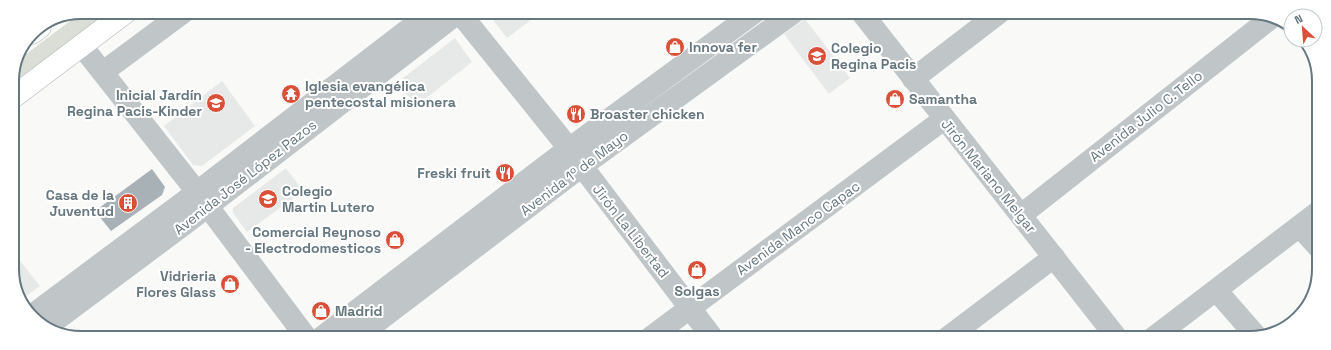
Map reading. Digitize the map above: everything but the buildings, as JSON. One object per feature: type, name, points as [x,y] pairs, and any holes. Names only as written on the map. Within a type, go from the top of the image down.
[{"type":"highway","points":[[19,93],[116,19]]},
{"type":"street","points":[[103,72],[175,19]]},
{"type":"street","name":"Avenida José López Pazos","points":[[51,323],[422,19]]},
{"type":"street","name":"Avenida José López Pazos","points":[[36,312],[202,200],[449,19]]},
{"type":"street","name":"Jirón La Libertad","points":[[465,19],[575,157],[707,331]]},
{"type":"street","name":"Avenida 1º de Mayo","points":[[364,331],[575,157],[747,19]]},
{"type":"street","name":"Avenida 1º de Mayo","points":[[330,331],[575,157],[784,19]]},
{"type":"street","name":"Jirón Mariano Melgar","points":[[867,19],[1112,331]]},
{"type":"street","points":[[913,80],[991,19]]},
{"type":"street","name":"Avenida Julio C. Tello","points":[[1021,215],[1266,22]]},
{"type":"street","points":[[81,45],[202,200],[301,331]]},
{"type":"street","name":"Avenida Manco Capac","points":[[659,331],[944,119]]},
{"type":"street","points":[[1162,331],[1312,217]]},
{"type":"street","points":[[1300,226],[1312,240]]},
{"type":"street","points":[[956,331],[1054,257]]},
{"type":"street","points":[[1216,290],[1252,331]]},
{"type":"shaded area","points":[[104,19],[19,82],[21,65],[25,55],[71,20]]},
{"type":"shaded area","points":[[493,19],[532,19],[507,38]]},
{"type":"shaded area","name":"Colegio Regina Pacis","points":[[805,19],[850,78],[829,94],[784,34]]},
{"type":"shaded area","points":[[455,38],[472,62],[416,106],[398,82]]},
{"type":"shaded area","name":"Inicial Jardín Regina Pacis-Kinder","points":[[222,81],[255,126],[202,166],[193,165],[164,126]]},
{"type":"shaded area","name":"Colegio Martin Lutero","points":[[286,168],[303,191],[247,232],[233,213],[233,208]]},
{"type":"shaded area","points":[[19,260],[40,286],[25,297],[20,281]]},
{"type":"place","name":"Innova fer","points":[[675,47]]},
{"type":"place","name":"Colegio Regina Pacis","points":[[817,56]]},
{"type":"place","name":"Iglesia evangélica pentecostal misionera","points":[[291,94]]},
{"type":"place","name":"Samantha","points":[[895,99]]},
{"type":"place","name":"Inicial Jardín Regina Pacis-Kinder","points":[[216,103]]},
{"type":"place","name":"Broaster chicken","points":[[576,114]]},
{"type":"place","name":"Freski fruit","points":[[505,173]]},
{"type":"place","name":"Colegio Martin Lutero","points":[[268,199]]},
{"type":"place","name":"Casa de la Juventud","points":[[128,203]]},
{"type":"place","name":"Comercial Reynoso - Electrodomesticos","points":[[395,240]]},
{"type":"place","name":"Solgas","points":[[697,270]]},
{"type":"place","name":"Vidrieria Flores Glass","points":[[230,284]]},
{"type":"place","name":"Madrid","points":[[321,311]]}]
